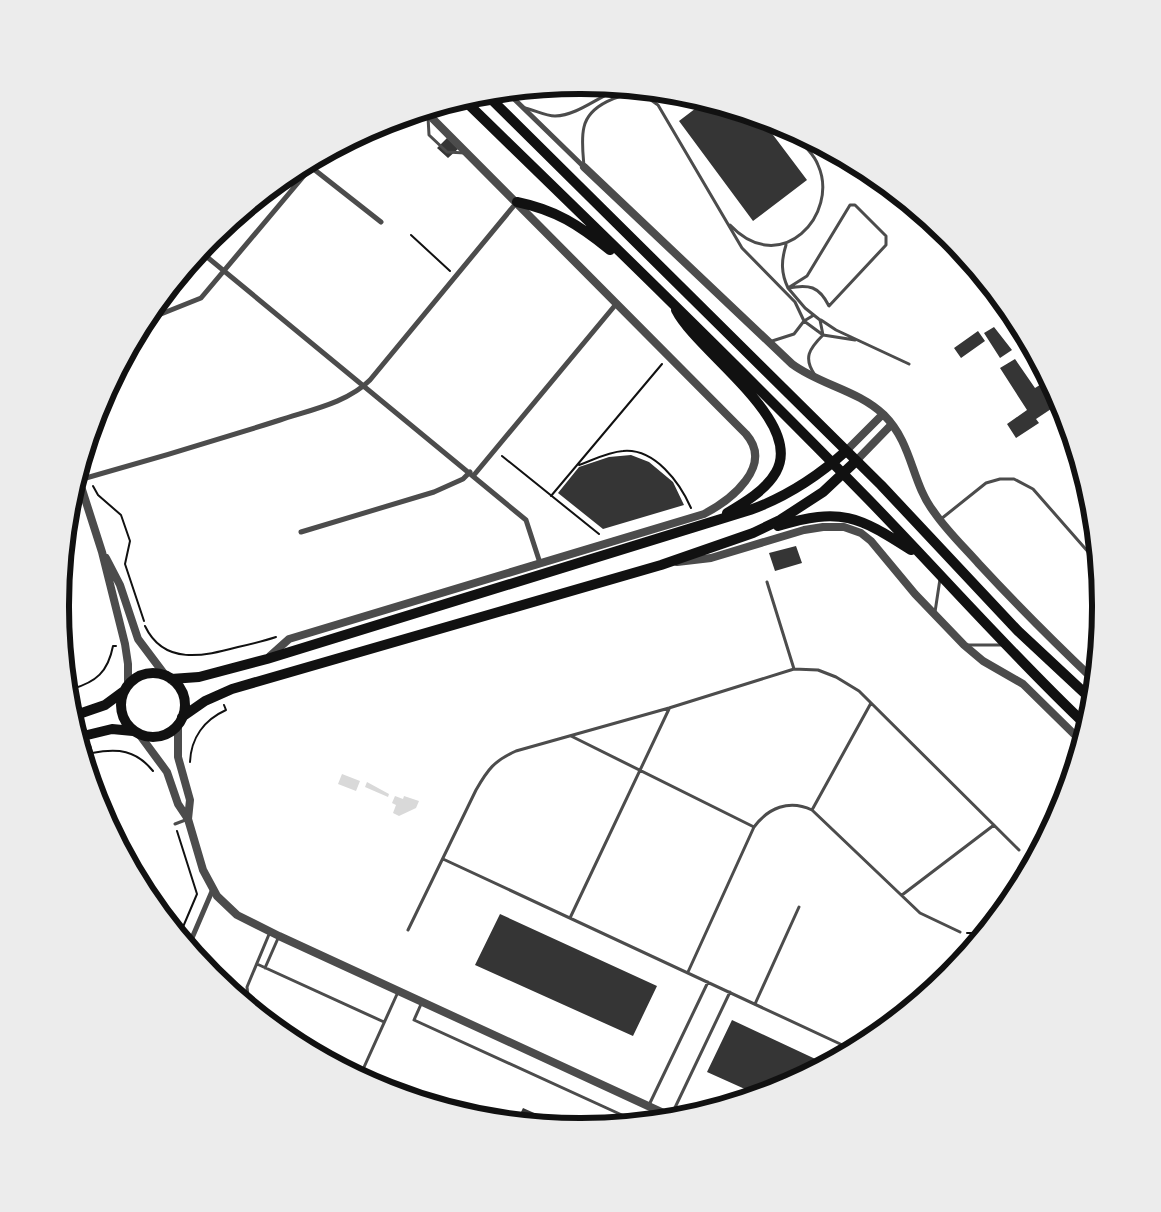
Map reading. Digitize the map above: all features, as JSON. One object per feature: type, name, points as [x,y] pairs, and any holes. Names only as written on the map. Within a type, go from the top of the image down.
[{"type":"main road","points":[[494,102],[856,461],[1009,622],[1084,693]]},
{"type":"main road","points":[[471,106],[672,302],[843,474],[1004,645],[1079,718]]},
{"type":"main road","points":[[517,202],[551,210],[567,219],[646,276]]},
{"type":"main road","points":[[672,302],[688,329],[768,416],[780,441],[780,461],[770,480],[746,500],[706,524]]},
{"type":"main road","points":[[80,712],[105,705],[145,674],[168,677],[199,677],[267,660],[706,524],[776,500],[812,479],[846,451]]},
{"type":"main road","points":[[753,533],[823,492],[856,461]]},
{"type":"main road","points":[[86,737],[112,729],[136,732],[149,737],[160,736],[170,732],[180,721],[219,694],[660,565],[753,533],[816,516],[834,515],[854,519],[872,527],[923,557]]},
{"type":"main road","points":[[168,677],[179,686],[184,696],[185,707],[180,721]]},
{"type":"main road","points":[[126,688],[121,704],[122,716],[136,732]]},
{"type":"street","points":[[514,99],[792,364],[818,379],[862,398],[883,414],[907,447],[925,497],[940,520],[1010,597],[1088,674]]},
{"type":"street","points":[[267,660],[289,640],[695,517],[710,511],[737,490],[753,470],[756,457],[749,438],[431,117]]},
{"type":"street","points":[[314,169],[381,222]]},
{"type":"street","points":[[161,314],[201,298],[304,175]]},
{"type":"street","points":[[85,477],[229,436],[334,402],[365,386],[517,202]]},
{"type":"street","points":[[207,257],[528,522],[540,563]]},
{"type":"street","points":[[301,532],[434,492],[472,474],[495,450],[617,303]]},
{"type":"street","points":[[846,451],[883,414]]},
{"type":"street","points":[[856,461],[892,424]]},
{"type":"street","points":[[83,490],[102,552],[125,644],[128,664],[126,688]]},
{"type":"street","points":[[660,565],[711,558],[804,530],[823,527],[844,528],[861,533],[871,541],[934,614],[964,645],[983,662],[1023,684],[1076,736]]},
{"type":"street","points":[[102,552],[120,585],[138,639],[168,677]]},
{"type":"street","points":[[180,721],[176,746],[180,768],[190,800],[188,819]]},
{"type":"street","points":[[136,732],[167,772],[178,804],[188,819],[204,870],[213,889],[233,912],[270,932],[660,1111]]},
{"type":"street","points":[[192,938],[213,889]]},
{"type":"lane","points":[[524,108],[554,116],[570,113],[587,106],[604,95]]},
{"type":"lane","points":[[584,167],[584,127],[589,116],[599,106],[625,96]]},
{"type":"lane","points":[[650,100],[658,105],[742,248],[795,302],[804,321],[823,334],[858,340]]},
{"type":"lane","points":[[427,118],[429,134],[447,152],[468,154]]},
{"type":"lane","points":[[801,144],[818,163],[823,179],[817,213],[808,226],[786,245],[782,257],[782,275],[788,288],[820,320],[909,364]]},
{"type":"lane","points":[[850,205],[855,205],[886,236],[886,245],[829,306],[812,287],[805,285],[788,288],[808,276],[850,205]]},
{"type":"lane","points":[[725,219],[740,236],[759,245],[773,247],[786,245]]},
{"type":"lane","points":[[769,342],[794,334],[804,321],[814,315]]},
{"type":"lane","points":[[820,320],[823,334]]},
{"type":"lane","points":[[818,379],[810,368],[807,356],[811,347],[823,334]]},
{"type":"lane","points":[[940,520],[986,483],[1000,479],[1014,479],[1033,489],[1089,553]]},
{"type":"lane","points":[[934,614],[940,576]]},
{"type":"lane","points":[[767,582],[794,669]]},
{"type":"lane","points":[[964,645],[1004,645]]},
{"type":"lane","points":[[408,930],[486,771],[498,759],[516,751],[669,708],[794,669],[818,670],[836,677],[859,691],[1019,850]]},
{"type":"lane","points":[[812,810],[871,703]]},
{"type":"lane","points":[[570,918],[669,708]]},
{"type":"lane","points":[[571,736],[639,772],[754,827]]},
{"type":"lane","points":[[688,972],[754,827],[767,813],[779,807],[798,805],[812,810],[920,913],[960,932]]},
{"type":"lane","points":[[175,824],[188,819]]},
{"type":"lane","points":[[902,895],[994,825]]},
{"type":"lane","points":[[443,859],[843,1045]]},
{"type":"lane","points":[[755,1004],[799,907]]},
{"type":"lane","points":[[249,996],[247,991],[270,932]]},
{"type":"lane","points":[[265,968],[279,936]]},
{"type":"lane","points":[[256,964],[384,1022]]},
{"type":"lane","points":[[649,1106],[708,982]]},
{"type":"lane","points":[[363,1069],[399,990]]},
{"type":"lane","points":[[676,1109],[730,992]]},
{"type":"lane","points":[[422,1001],[414,1020],[624,1116]]},
{"type":"path","points":[[411,235],[456,277]]},
{"type":"path","points":[[551,496],[669,356]]},
{"type":"path","points":[[495,450],[609,542]]},
{"type":"path","points":[[577,466],[624,451],[646,455],[680,486],[695,517]]},
{"type":"path","points":[[88,469],[98,495],[121,515],[130,541],[125,564],[149,633],[175,652],[196,657],[281,634]]},
{"type":"path","points":[[138,639],[149,633]]},
{"type":"path","points":[[76,687],[99,677],[108,664],[113,646],[125,644]]},
{"type":"path","points":[[180,768],[190,764],[193,745],[203,727],[226,710],[219,694]]},
{"type":"path","points":[[89,748],[92,753],[125,750],[144,761],[158,777],[167,772]]},
{"type":"path","points":[[175,824],[197,894],[183,927]]},
{"type":"path","points":[[960,932],[973,934]]},
{"type":"shaded area","points":[[342,774],[360,781],[356,791],[338,784]]},
{"type":"shaded area","points":[[367,782],[389,794],[388,797],[365,787]]},
{"type":"shaded area","points":[[395,796],[403,799],[404,796],[419,801],[416,808],[399,816],[393,813],[396,805],[392,803]]},
{"type":"building","points":[[696,108],[745,121],[770,131],[807,180],[753,221],[679,121]]},
{"type":"building","points":[[447,138],[458,149],[448,158],[437,148]]},
{"type":"building","points":[[994,327],[1012,350],[1000,358],[984,333]]},
{"type":"building","points":[[978,331],[985,341],[961,358],[954,348]]},
{"type":"building","points":[[1015,359],[1035,388],[1041,384],[1052,408],[1036,419],[1039,423],[1016,438],[1007,424],[1027,410],[1000,368]]},
{"type":"building","points":[[631,455],[649,462],[673,482],[684,505],[603,529],[558,493],[579,467],[609,457]]},
{"type":"building","points":[[796,546],[802,563],[775,571],[769,553]]},
{"type":"building","points":[[500,914],[657,986],[633,1036],[475,965]]},
{"type":"building","points":[[732,1020],[817,1060],[747,1090],[707,1072]]},
{"type":"building","points":[[523,1108],[542,1116],[520,1114]]}]
